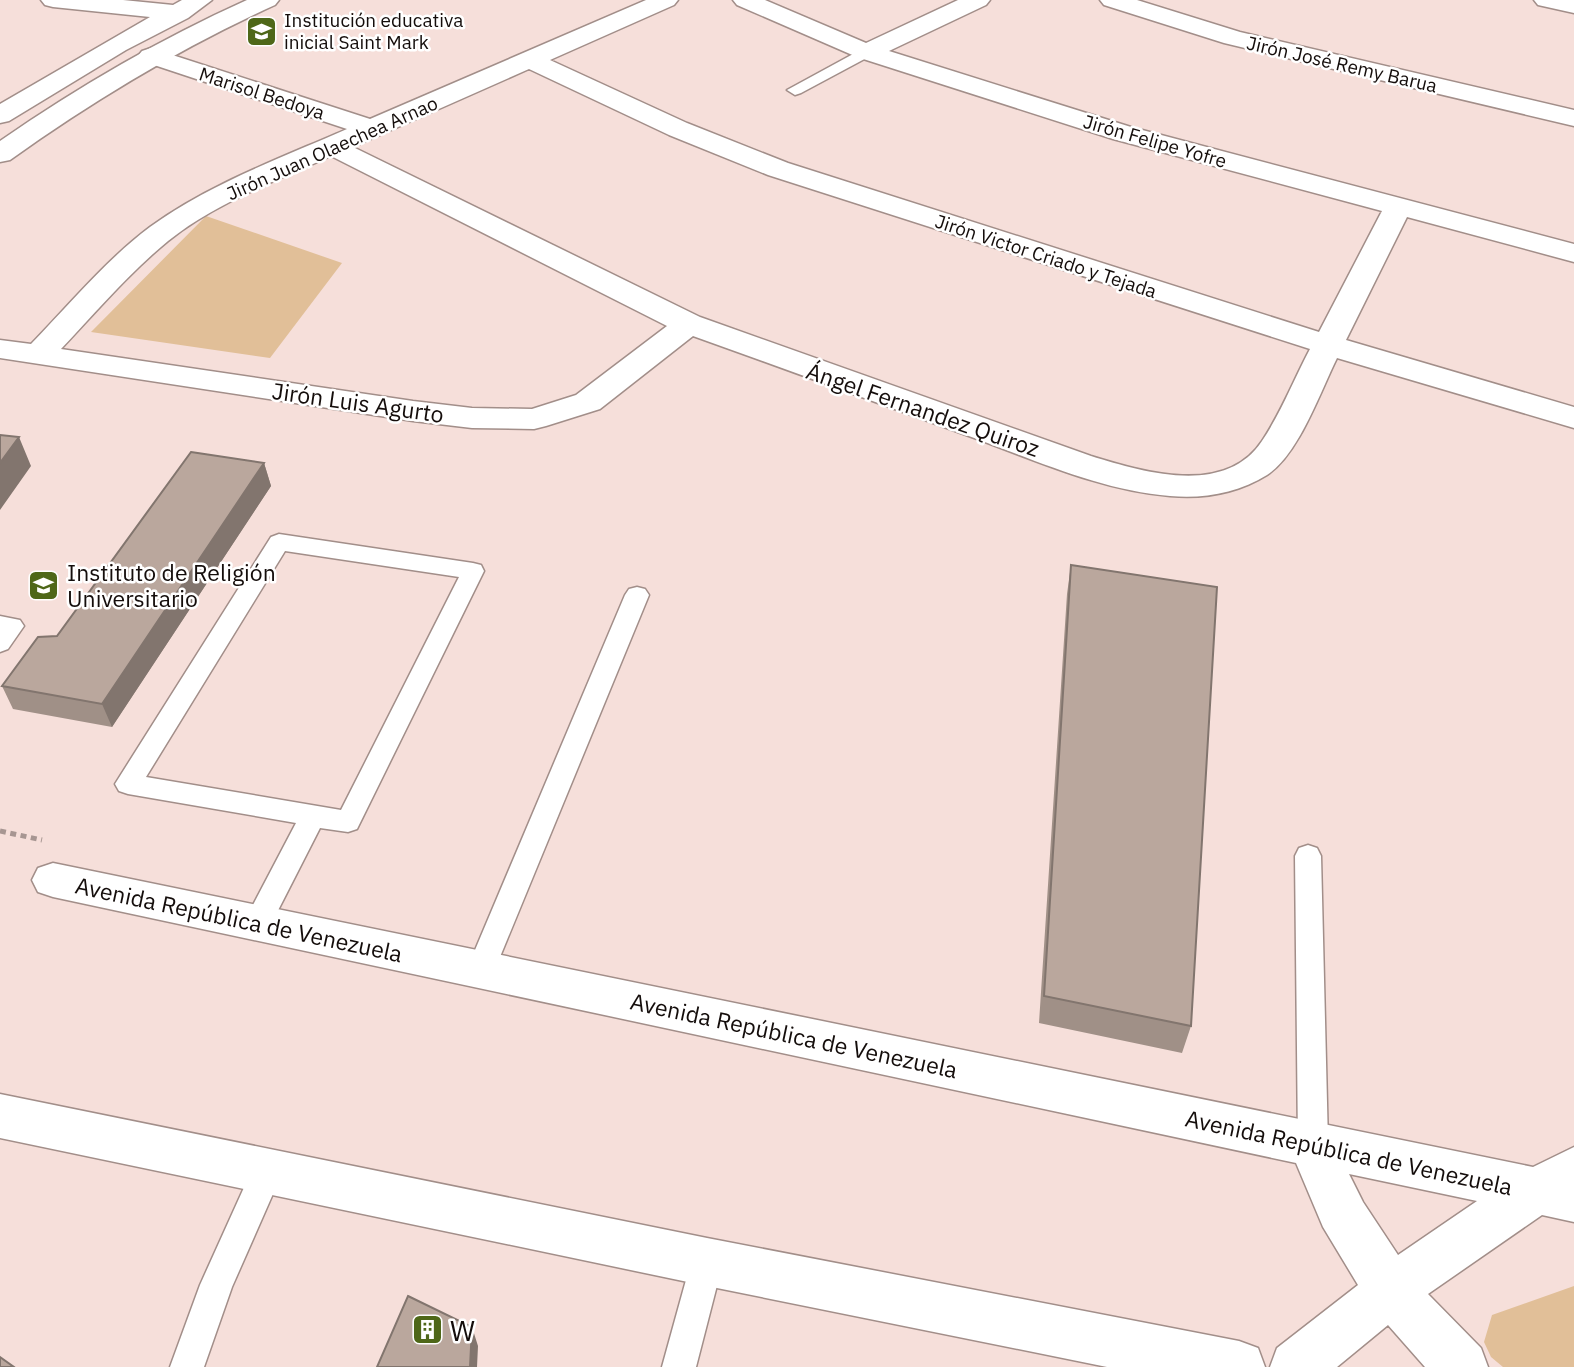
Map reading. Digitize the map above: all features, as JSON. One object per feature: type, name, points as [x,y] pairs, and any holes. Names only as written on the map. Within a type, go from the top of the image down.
[{"type":"street","points":[[53,0],[176,12],[237,13]]},
{"type":"street","points":[[0,115],[43,87],[200,0]]},
{"type":"street","points":[[0,154],[150,56],[267,0]]},
{"type":"street","name":"Jirón Juan Olaechea Arnao","points":[[38,355],[125,264],[159,234],[197,209],[237,188],[666,0]]},
{"type":"street","name":"Jirón Felipe Yofre","points":[[745,0],[866,52],[1122,133],[1574,253]]},
{"type":"street","points":[[866,52],[978,0]]},
{"type":"street","name":"Jirón José Remy Barua","points":[[1112,0],[1233,38],[1574,118]]},
{"type":"street","points":[[1546,0],[1574,6]]},
{"type":"street","name":"Marisol Bedoya","points":[[150,56],[373,130]]},
{"type":"street","name":"Jirón Victor Criado y Tejada","points":[[531,61],[678,129],[778,169],[1328,345],[1574,418]]},
{"type":"street","name":"Ángel Fernandez Quiroz","points":[[333,147],[689,324],[1079,464],[1134,480],[1186,487],[1225,481],[1255,467],[1276,447],[1398,206]]},
{"type":"street","name":"Jirón Luis Agurto","points":[[0,349],[413,411],[472,418],[534,419],[588,402],[689,324]]},
{"type":"street","name":"Avenida República de Venezuela","points":[[53,880],[1312,1144],[1561,1187]]},
{"type":"street","points":[[0,1116],[707,1262],[1233,1366]]},
{"type":"street","points":[[1312,1144],[1344,1217],[1392,1290],[1432,1339],[1462,1367]]},
{"type":"street","points":[[1296,1367],[1392,1290],[1561,1187]]},
{"type":"lane","points":[[795,90],[866,52]]},
{"type":"lane","points":[[279,542],[473,571],[348,822],[313,816],[128,784],[279,542]]},
{"type":"lane","points":[[481,969],[637,595]]},
{"type":"lane","points":[[0,624],[12,626],[0,643]]},
{"type":"lane","points":[[258,922],[313,816]]},
{"type":"lane","points":[[1308,856],[1312,1144]]},
{"type":"lane","points":[[187,1367],[216,1285],[267,1171]]},
{"type":"lane","points":[[680,1367],[707,1262]]},
{"type":"shaded area","points":[[206,216],[342,263],[270,358],[91,332]]},
{"type":"shaded area","points":[[1574,1286],[1574,1367],[1503,1367],[1491,1357],[1484,1342],[1492,1315]]},
{"type":"building","points":[[0,435],[19,437],[0,463]]},
{"type":"building","points":[[191,452],[264,463],[102,704],[2,686],[38,637],[57,636]]},
{"type":"building","points":[[1071,565],[1217,587],[1191,1026],[1044,996]]},
{"type":"building","name":"W","points":[[408,1296],[472,1327],[470,1367],[377,1367]]},
{"type":"building","points":[[0,1357],[14,1367],[0,1367]]},
{"type":"place","name":"Institución educativa inicial Saint Mark","points":[[261,31]]},
{"type":"place","name":"Instituto de Religión Universitario","points":[[44,585]]},
{"type":"place","name":"W","points":[[427,1330]]}]
